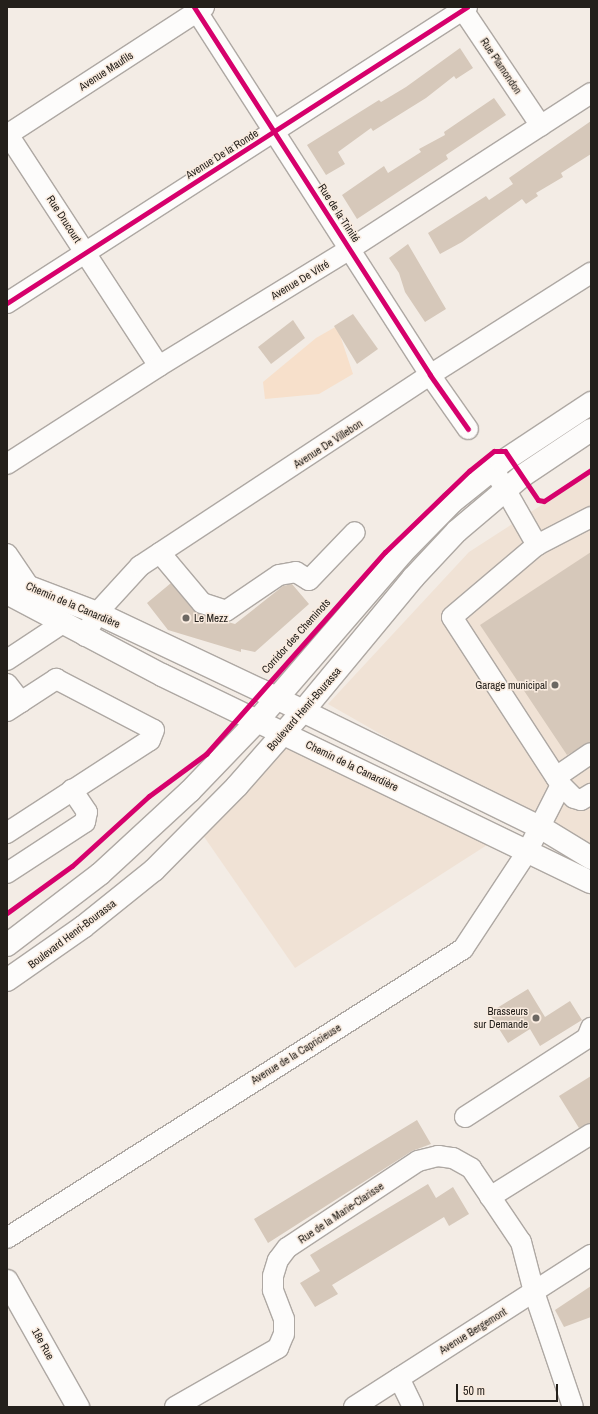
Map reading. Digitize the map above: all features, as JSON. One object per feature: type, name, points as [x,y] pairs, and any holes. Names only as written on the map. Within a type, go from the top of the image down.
[{"type":"main road","points":[[7,945],[100,874],[154,827],[258,720],[402,553],[452,502],[494,468],[591,403]]},
{"type":"main road","name":"Boulevard Henri-Bourassa","points":[[7,980],[83,927],[154,870],[198,828],[284,733],[432,556],[479,511],[522,476],[591,430]]},
{"type":"main road","name":"Chemin de la Canardière","points":[[7,576],[29,588],[97,613],[303,711],[540,826],[591,858]]},
{"type":"main road","name":"Chemin de la Canardière","points":[[7,593],[85,636],[591,882]]},
{"type":"main road","name":"18e Rue","points":[[7,1281],[78,1407]]},
{"type":"street","name":"Rue Plamondon","points":[[464,8],[541,126]]},
{"type":"street","name":"Avenue De la Ronde","points":[[7,303],[275,132],[464,8]]},
{"type":"street","name":"Rue de la Trinité","points":[[198,9],[430,375],[468,429]]},
{"type":"street","name":"Avenue Maufils","points":[[7,134],[198,9]]},
{"type":"street","name":"Avenue De Vitré","points":[[7,464],[159,366],[350,249],[591,93]]},
{"type":"street","name":"Rue Drucourt","points":[[7,134],[86,252],[159,366]]},
{"type":"street","name":"Avenue De Villebon","points":[[85,636],[97,613],[140,566],[430,375],[591,273]]},
{"type":"street","points":[[494,468],[537,545]]},
{"type":"street","points":[[591,517],[537,545],[452,617],[558,781],[574,798],[581,800],[591,794]]},
{"type":"street","points":[[160,553],[202,603],[226,611],[279,575],[296,572],[309,580],[355,532]]},
{"type":"street","points":[[7,554],[29,588]]},
{"type":"street","points":[[7,660],[63,623]]},
{"type":"street","points":[[7,684],[12,705],[56,678],[154,730],[150,740],[7,833]]},
{"type":"street","points":[[558,781],[591,753]]},
{"type":"street","name":"Avenue de la Capricieuse","points":[[7,1238],[463,949],[527,852],[540,826],[558,781]]},
{"type":"street","points":[[7,873],[85,822],[87,812],[72,790]]},
{"type":"street","points":[[465,1117],[587,1038],[591,1028]]},
{"type":"street","points":[[490,1197],[591,1134]]},
{"type":"street","name":"Rue de la Marie-Clarisse","points":[[175,1407],[278,1348],[284,1334],[284,1319],[273,1290],[273,1276],[278,1260],[286,1248],[418,1161],[438,1156],[453,1158],[471,1168],[521,1242],[534,1292],[573,1407]]},
{"type":"street","name":"Avenue Bergemont","points":[[354,1407],[591,1255]]},
{"type":"street","points":[[399,1378],[413,1407]]},
{"type":"shaded area","points":[[337,326],[353,374],[319,394],[265,399],[263,382],[316,338]]},
{"type":"shaded area","points":[[591,473],[591,854],[328,704],[469,552]]},
{"type":"shaded area","points":[[284,733],[498,838],[295,968],[198,828]]},
{"type":"building","points":[[460,48],[473,68],[456,79],[454,76],[426,98],[373,131],[371,128],[338,152],[345,164],[326,175],[307,145],[379,100],[381,102],[406,87]]},
{"type":"building","points":[[494,98],[506,115],[446,155],[448,159],[357,219],[342,195],[384,166],[388,173],[421,152],[419,149],[445,135],[444,132]]},
{"type":"building","points":[[591,121],[591,154],[561,173],[563,177],[536,193],[538,196],[526,204],[522,199],[462,242],[440,254],[428,233],[486,196],[489,200],[513,184],[509,178]]},
{"type":"building","points":[[408,244],[446,309],[425,322],[405,292],[399,273],[389,258]]},
{"type":"building","points":[[353,314],[378,349],[357,364],[334,326]]},
{"type":"building","points":[[293,320],[305,338],[271,364],[258,347]]},
{"type":"building","name":"Garage municipal","points":[[591,552],[591,742],[567,755],[480,625]]},
{"type":"building","name":"Le Mezz","points":[[171,583],[196,613],[235,624],[283,586],[292,584],[309,604],[255,652],[241,649],[241,652],[168,630],[147,603]]},
{"type":"building","name":"Brasseurs sur Demande","points":[[528,989],[545,1017],[570,1001],[582,1020],[540,1046],[530,1029],[508,1043],[489,1013]]},
{"type":"building","points":[[591,1076],[591,1123],[579,1128],[559,1096]]},
{"type":"building","points":[[417,1120],[431,1144],[412,1151],[268,1243],[254,1219]]},
{"type":"building","points":[[428,1184],[436,1198],[453,1187],[469,1214],[449,1226],[444,1217],[332,1285],[338,1294],[315,1307],[300,1283],[320,1271],[310,1255]]},
{"type":"building","points":[[591,1286],[591,1317],[564,1327],[555,1310]]},
{"type":"cycle path","points":[[194,7],[430,375],[468,429]]},
{"type":"cycle path","points":[[7,303],[467,7]]},
{"type":"cycle path","name":"Corridor des Cheminots","points":[[7,913],[72,866],[149,796],[206,754],[385,552],[469,471],[494,451],[505,451],[538,500],[544,501],[591,470]]},
{"type":"place","name":"Le Mezz","points":[[186,618]]},
{"type":"place","name":"Garage municipal","points":[[555,685]]},
{"type":"place","name":"Brasseurs sur Demande","points":[[536,1018]]}]
